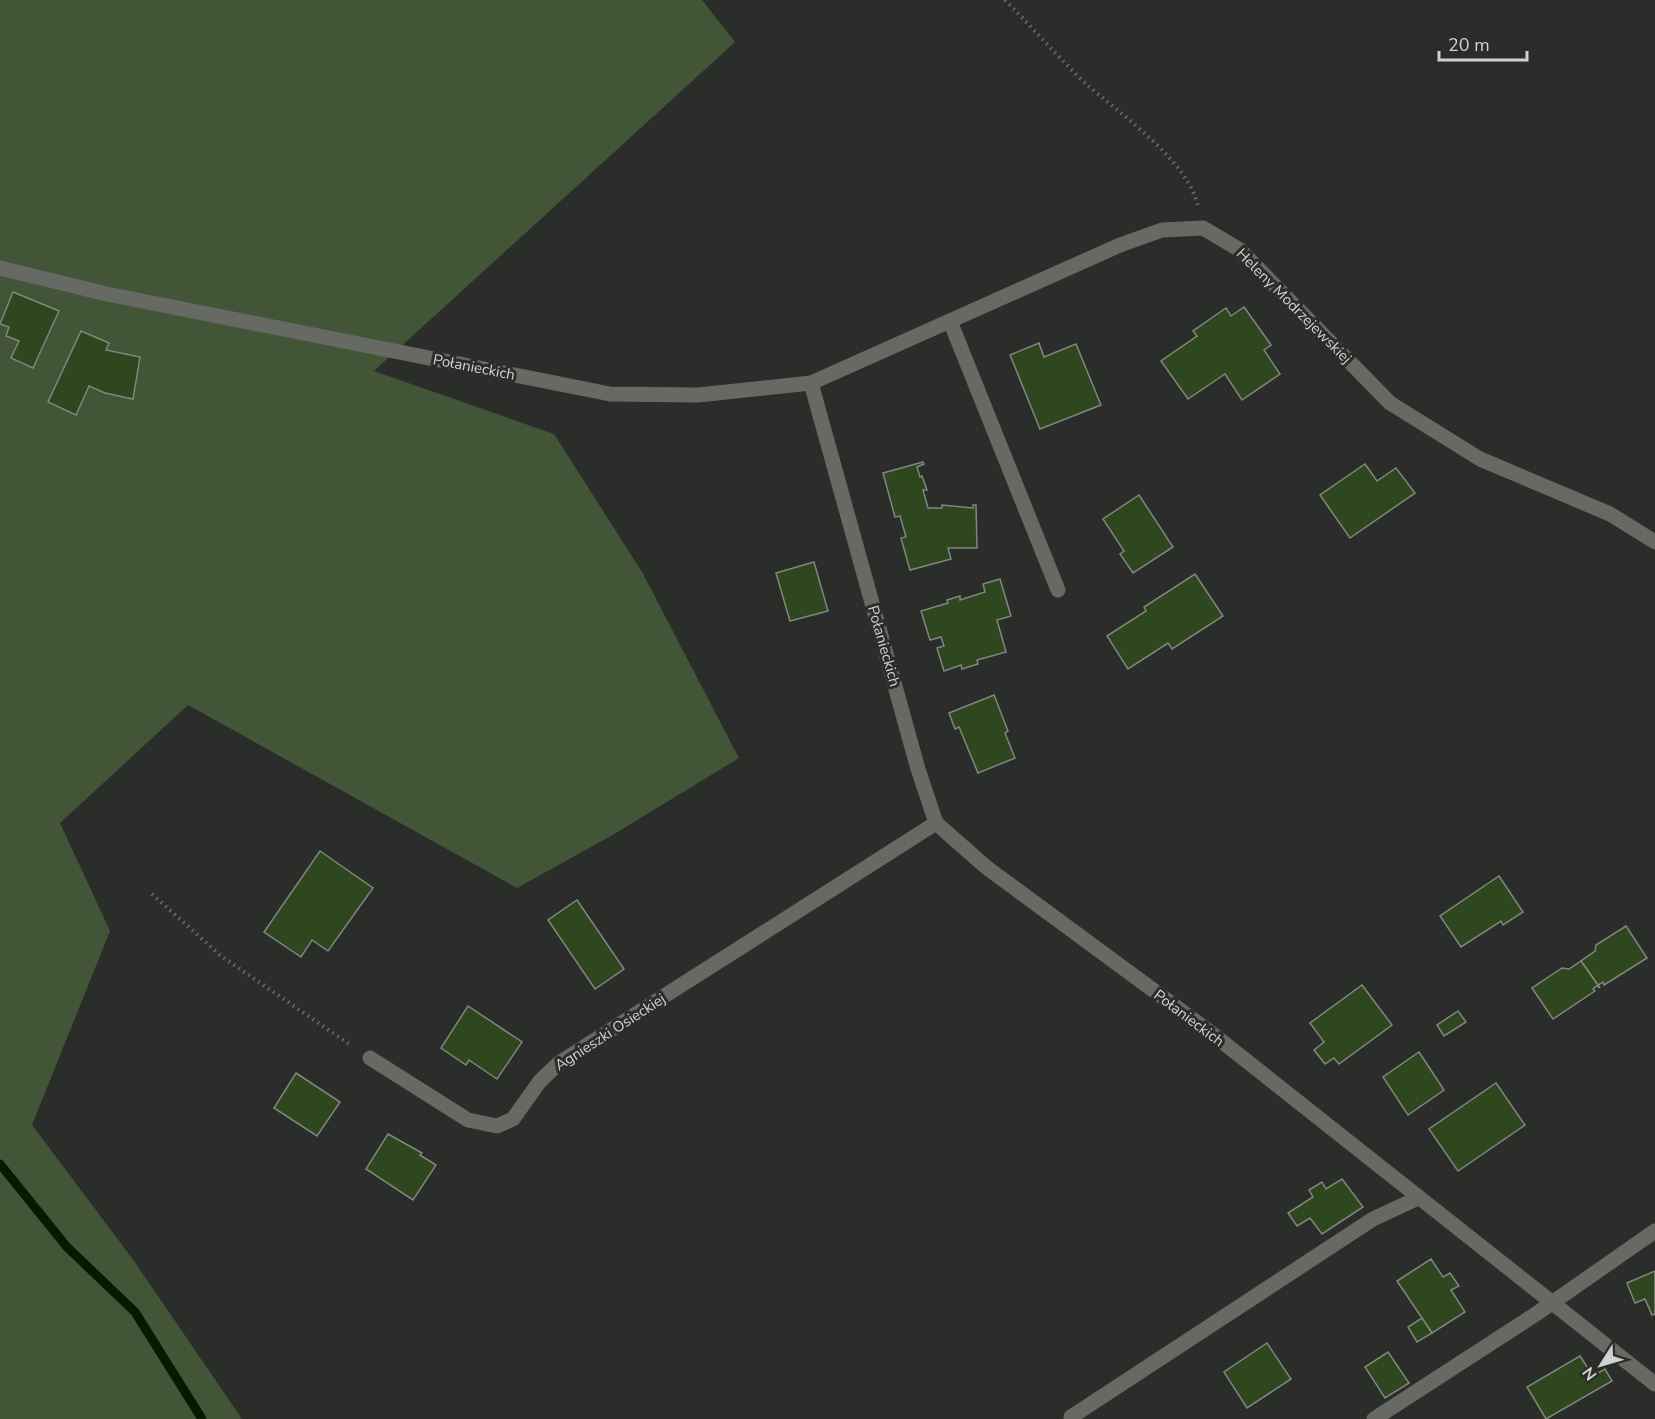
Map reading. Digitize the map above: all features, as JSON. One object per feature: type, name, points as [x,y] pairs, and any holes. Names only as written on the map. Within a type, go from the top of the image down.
[{"type":"street","points":[[811,383],[1120,245],[1162,230],[1203,228]]},
{"type":"street","name":"Heleny Modrzejewskiej","points":[[1203,228],[1240,250],[1390,403],[1480,459],[1610,514],[1655,542]]},
{"type":"street","name":"Połanieckich","points":[[0,268],[107,294],[610,394],[698,395],[811,383],[918,770],[936,823],[986,867],[1210,1032],[1655,1384]]},
{"type":"street","points":[[950,321],[1058,590]]},
{"type":"street","name":"Agnieszki Osieckiej","points":[[370,1058],[468,1120],[497,1126],[513,1119],[540,1081],[559,1064],[936,823]]},
{"type":"street","points":[[1071,1417],[1373,1219],[1418,1197]]},
{"type":"street","points":[[1374,1419],[1655,1231]]},
{"type":"path","points":[[1005,0],[1085,82],[1140,130],[1183,172],[1196,195],[1203,228]]},
{"type":"path","points":[[152,894],[221,956],[370,1058]]},
{"type":"green space","points":[[0,0],[702,0],[735,42],[374,371],[554,434],[642,572],[739,758],[611,836],[517,888],[188,705],[60,823],[110,931],[32,1125],[134,1261],[242,1419],[0,1419]]},
{"type":"building","points":[[13,292],[59,311],[33,368],[11,358],[19,341],[6,336],[9,327],[0,324]]},
{"type":"building","points":[[1244,307],[1271,345],[1264,350],[1280,374],[1242,400],[1225,374],[1188,399],[1161,361],[1197,336],[1193,331],[1226,308],[1231,316]]},
{"type":"building","points":[[81,331],[109,343],[106,350],[140,357],[133,399],[105,393],[89,386],[76,415],[48,402]]},
{"type":"building","points":[[1039,343],[1044,357],[1076,344],[1101,405],[1040,429],[1010,355]]},
{"type":"building","points":[[923,462],[924,464],[917,467],[927,490],[923,490],[928,508],[942,508],[942,505],[973,508],[973,505],[976,505],[977,548],[948,548],[951,559],[910,570],[901,538],[906,537],[900,516],[895,517],[883,473]]},
{"type":"building","points":[[1365,464],[1377,481],[1396,468],[1415,493],[1350,538],[1320,495]]},
{"type":"building","points":[[1139,495],[1173,547],[1133,573],[1120,554],[1124,551],[1103,519]]},
{"type":"building","points":[[814,562],[828,611],[790,621],[776,573]]},
{"type":"building","points":[[1195,574],[1223,616],[1172,649],[1168,643],[1128,669],[1107,636],[1146,611],[1144,607]]},
{"type":"building","points":[[1000,579],[1011,616],[997,620],[1006,652],[977,660],[978,664],[962,669],[961,665],[944,671],[937,648],[944,646],[941,637],[930,640],[921,611],[948,603],[947,600],[960,596],[960,600],[985,592],[983,584]]},
{"type":"building","points":[[994,695],[1008,731],[1005,733],[1015,758],[978,773],[959,727],[955,729],[949,713]]},
{"type":"building","points":[[320,851],[373,888],[328,951],[312,940],[301,957],[264,932]]},
{"type":"building","points":[[1499,876],[1523,912],[1503,925],[1501,921],[1461,947],[1440,916]]},
{"type":"building","points":[[577,900],[624,969],[595,989],[548,920]]},
{"type":"building","points":[[1626,926],[1647,958],[1604,985],[1603,982],[1598,985],[1600,988],[1581,961],[1595,951],[1596,945]]},
{"type":"building","points":[[1581,961],[1600,988],[1597,986],[1593,989],[1595,991],[1553,1019],[1532,988],[1562,968],[1569,969]]},
{"type":"building","points":[[1362,985],[1392,1025],[1339,1064],[1334,1058],[1325,1064],[1314,1050],[1324,1042],[1310,1023]]},
{"type":"building","points":[[468,1006],[522,1042],[497,1079],[469,1060],[466,1065],[441,1048]]},
{"type":"building","points":[[1458,1011],[1466,1022],[1444,1036],[1437,1025]]},
{"type":"building","points":[[1419,1052],[1444,1090],[1408,1115],[1383,1077]]},
{"type":"building","points":[[296,1073],[340,1102],[317,1136],[274,1108]]},
{"type":"building","points":[[1496,1083],[1525,1125],[1458,1171],[1429,1129]]},
{"type":"building","points":[[388,1134],[422,1153],[420,1155],[436,1165],[413,1200],[366,1169]]},
{"type":"building","points":[[1342,1179],[1363,1207],[1322,1234],[1310,1218],[1297,1226],[1288,1213],[1313,1197],[1309,1190],[1322,1182],[1326,1189]]},
{"type":"building","points":[[1431,1259],[1443,1277],[1450,1273],[1459,1286],[1451,1290],[1465,1312],[1432,1333],[1397,1281]]},
{"type":"building","points":[[1655,1271],[1655,1314],[1652,1315],[1645,1299],[1635,1303],[1627,1283]]},
{"type":"building","points":[[1422,1318],[1432,1333],[1417,1342],[1408,1327]]},
{"type":"building","points":[[1267,1343],[1291,1379],[1247,1408],[1224,1372]]},
{"type":"building","points":[[1388,1352],[1409,1383],[1385,1398],[1365,1367]]},
{"type":"building","points":[[1580,1356],[1593,1376],[1605,1369],[1612,1381],[1546,1419],[1527,1387]]},
{"type":"waterway","points":[[0,1164],[67,1247],[135,1312],[202,1419]]}]
